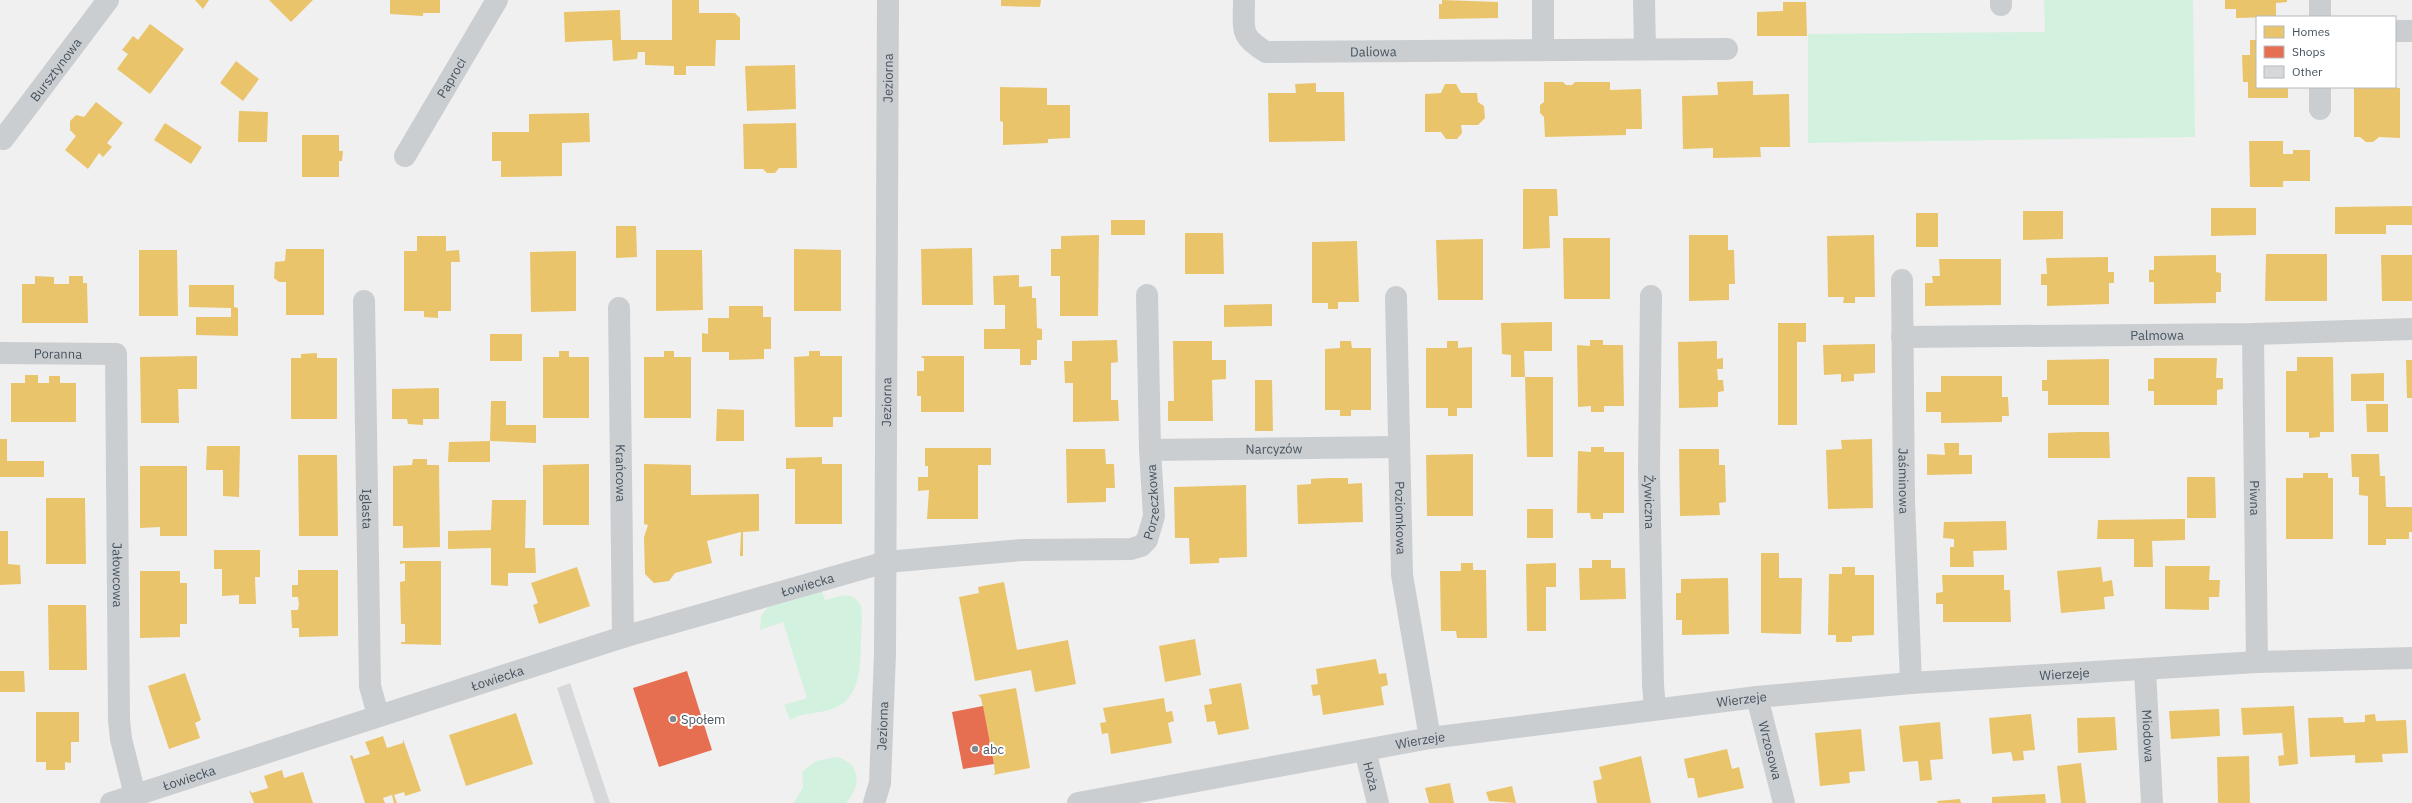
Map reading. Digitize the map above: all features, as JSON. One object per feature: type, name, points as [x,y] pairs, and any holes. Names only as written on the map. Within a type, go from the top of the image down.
[{"type":"street","name":"Bursztynowa","points":[[2,139],[108,0]]},
{"type":"street","name":"Paproci","points":[[406,156],[498,0]]},
{"type":"street","name":"Jeziorna","points":[[874,803],[878,792],[881,769],[886,562],[888,0]]},
{"type":"street","name":"Daliowa","points":[[1244,0],[1244,31],[1247,40],[1266,52],[1727,49]]},
{"type":"street","points":[[1543,0],[1543,50]]},
{"type":"street","points":[[1644,0],[1645,49]]},
{"type":"street","points":[[2320,0],[2320,16]]},
{"type":"street","points":[[2396,31],[2412,31]]},
{"type":"street","points":[[2320,88],[2320,109]]},
{"type":"street","name":"Jaśminowa","points":[[1902,280],[1904,500],[1911,683]]},
{"type":"street","name":"Porzeczkowa","points":[[886,562],[1022,550],[1131,549],[1141,546],[1147,540],[1154,516],[1150,450],[1147,295]]},
{"type":"street","name":"Żywiczna","points":[[1651,296],[1649,467],[1653,685],[1656,708]]},
{"type":"street","name":"Poziomkowa","points":[[1396,297],[1398,447],[1402,575],[1430,738]]},
{"type":"street","name":"Iglasta","points":[[364,301],[369,678],[371,693],[378,715]]},
{"type":"street","name":"Krańcowa","points":[[619,308],[623,637]]},
{"type":"street","name":"Palmowa","points":[[1902,337],[2253,334],[2412,329]]},
{"type":"street","name":"Piwna","points":[[2253,334],[2257,662]]},
{"type":"street","name":"Poranna","points":[[0,353],[116,354]]},
{"type":"street","name":"Jałowcowa","points":[[116,354],[119,720],[121,739],[135,795]]},
{"type":"street","name":"Narcyzów","points":[[1150,450],[1398,447]]},
{"type":"street","name":"Łowiecka","points":[[111,803],[378,715],[623,637],[886,562]]},
{"type":"street","name":"Wierzeje","points":[[1078,803],[1430,738],[1656,708],[1757,697],[1911,683],[2145,670],[2257,662],[2412,658]]},
{"type":"street","name":"Miodowa","points":[[2145,670],[2152,803]]},
{"type":"street","name":"Wrzosowa","points":[[1757,697],[1784,803]]},
{"type":"street","name":"Hoża","points":[[1365,750],[1378,803]]},
{"type":"green space","points":[[2044,0],[2193,0],[2195,137],[1808,143],[1808,34],[2045,32]]},
{"type":"green space","points":[[822,591],[825,600],[840,596],[850,596],[854,597],[861,606],[862,619],[860,660],[857,680],[849,698],[842,704],[832,709],[805,714],[790,720],[784,705],[807,698],[783,622],[760,630],[761,616],[768,607]]},
{"type":"green space","points":[[837,757],[845,760],[855,770],[856,783],[851,796],[846,803],[794,803],[803,787],[802,772],[816,761]]},
{"type":"building: Homes","points":[[195,0],[209,0],[203,9]]},
{"type":"building: Homes","points":[[269,0],[313,0],[291,22]]},
{"type":"building: Homes","points":[[390,0],[440,0],[440,13],[423,13],[423,16],[390,14]]},
{"type":"building: Homes","points":[[672,0],[699,0],[699,13],[735,13],[740,18],[740,40],[716,40],[715,66],[686,66],[686,75],[674,75],[674,66],[645,65],[645,52],[638,52],[637,59],[613,61],[612,40],[565,42],[564,12],[620,10],[621,40],[672,40]]},
{"type":"building: Homes","points":[[1001,0],[1041,0],[1040,7],[1001,6]]},
{"type":"building: Homes","points":[[1442,0],[1498,2],[1498,18],[1439,19],[1439,4],[1442,4]]},
{"type":"building: Homes","points":[[2225,0],[2287,0],[2287,2],[2276,3],[2276,16],[2236,18],[2236,9],[2225,9]]},
{"type":"building: Homes","points":[[1783,2],[1806,2],[1807,36],[1757,36],[1757,12],[1783,11]]},
{"type":"building: Homes","points":[[150,24],[184,49],[150,94],[117,69],[128,54],[122,50],[133,36],[138,40]]},
{"type":"building: Homes","points":[[2250,40],[2256,40],[2256,88],[2288,88],[2288,98],[2248,98],[2248,82],[2243,82],[2242,55],[2250,55]]},
{"type":"building: Homes","points":[[236,61],[259,79],[243,101],[220,83]]},
{"type":"building: Homes","points":[[795,65],[796,109],[747,111],[745,66]]},
{"type":"building: Homes","points":[[1753,81],[1753,95],[1789,94],[1790,147],[1760,147],[1761,157],[1713,158],[1713,148],[1683,149],[1682,96],[1718,95],[1717,82]]},
{"type":"building: Homes","points":[[1544,82],[1563,82],[1566,85],[1572,85],[1575,82],[1610,82],[1610,90],[1641,89],[1642,129],[1626,129],[1626,135],[1545,137],[1544,117],[1540,113],[1540,105],[1544,102]]},
{"type":"building: Homes","points":[[1316,83],[1316,92],[1344,92],[1345,141],[1269,142],[1268,93],[1296,93],[1295,84]]},
{"type":"building: Homes","points":[[1445,84],[1456,84],[1461,93],[1477,93],[1478,102],[1484,106],[1485,118],[1478,125],[1461,125],[1462,133],[1457,139],[1446,139],[1441,132],[1425,132],[1425,94],[1441,93]]},
{"type":"building: Homes","points":[[1000,87],[1047,88],[1047,105],[1070,105],[1070,138],[1048,139],[1048,143],[1003,145],[1003,122],[1000,121]]},
{"type":"building: Homes","points":[[2354,88],[2400,88],[2400,138],[2379,137],[2373,142],[2366,142],[2360,137],[2354,137]]},
{"type":"building: Homes","points":[[96,102],[123,123],[107,143],[112,147],[103,157],[99,153],[88,169],[65,150],[76,136],[70,130],[70,121],[76,115],[84,117]]},
{"type":"building: Homes","points":[[239,111],[268,112],[267,142],[238,142]]},
{"type":"building: Homes","points":[[589,113],[590,142],[562,143],[562,176],[501,177],[501,161],[492,161],[492,132],[529,132],[529,114]]},
{"type":"building: Homes","points":[[165,123],[202,147],[191,164],[154,140]]},
{"type":"building: Homes","points":[[796,123],[797,168],[779,168],[775,173],[767,173],[763,169],[744,169],[743,124]]},
{"type":"building: Homes","points":[[302,135],[339,135],[339,151],[343,151],[342,161],[339,161],[339,177],[302,177]]},
{"type":"building: Homes","points":[[2249,141],[2283,141],[2283,154],[2293,154],[2293,150],[2310,150],[2310,181],[2283,181],[2283,187],[2250,187]]},
{"type":"building: Homes","points":[[1523,189],[1557,189],[1558,216],[1549,216],[1550,248],[1523,249]]},
{"type":"building: Homes","points":[[2412,206],[2412,225],[2386,225],[2386,234],[2335,234],[2335,207]]},
{"type":"building: Homes","points":[[2211,208],[2256,208],[2256,235],[2211,236]]},
{"type":"building: Homes","points":[[2023,211],[2063,211],[2063,239],[2023,240]]},
{"type":"building: Homes","points":[[1916,213],[1938,213],[1938,247],[1916,247]]},
{"type":"building: Homes","points":[[1111,220],[1145,220],[1145,235],[1111,235]]},
{"type":"building: Homes","points":[[616,226],[636,226],[637,257],[616,258]]},
{"type":"building: Homes","points":[[1185,233],[1223,233],[1224,274],[1185,274]]},
{"type":"building: Homes","points":[[1099,235],[1098,316],[1060,316],[1060,276],[1051,276],[1051,249],[1061,249],[1061,236]]},
{"type":"building: Homes","points":[[1689,235],[1728,235],[1728,250],[1734,250],[1735,284],[1729,284],[1729,300],[1689,301]]},
{"type":"building: Homes","points":[[1874,235],[1875,297],[1855,297],[1855,303],[1843,303],[1844,297],[1828,297],[1827,236]]},
{"type":"building: Homes","points":[[417,236],[446,236],[446,251],[459,250],[460,262],[451,262],[451,311],[438,311],[438,318],[424,317],[424,311],[404,311],[404,251],[417,251]]},
{"type":"building: Homes","points":[[1563,238],[1610,238],[1610,299],[1564,299]]},
{"type":"building: Homes","points":[[1483,239],[1483,300],[1438,300],[1436,240]]},
{"type":"building: Homes","points":[[1357,241],[1359,302],[1338,302],[1338,309],[1328,309],[1328,303],[1312,303],[1312,242]]},
{"type":"building: Homes","points":[[972,248],[973,305],[922,305],[921,249]]},
{"type":"building: Homes","points":[[286,249],[324,249],[324,315],[286,315],[286,282],[279,282],[274,278],[275,262],[285,261]]},
{"type":"building: Homes","points":[[794,249],[841,250],[841,311],[794,311]]},
{"type":"building: Homes","points":[[139,250],[177,250],[178,316],[139,316]]},
{"type":"building: Homes","points":[[656,250],[702,250],[703,310],[656,311]]},
{"type":"building: Homes","points":[[576,251],[576,311],[531,312],[530,252]]},
{"type":"building: Homes","points":[[2266,254],[2327,254],[2327,301],[2265,301]]},
{"type":"building: Homes","points":[[2216,255],[2216,272],[2221,273],[2221,292],[2216,292],[2216,303],[2154,304],[2154,282],[2149,282],[2149,270],[2154,270],[2154,256]]},
{"type":"building: Homes","points":[[2381,255],[2412,255],[2412,301],[2382,301]]},
{"type":"building: Homes","points":[[2108,257],[2108,272],[2114,272],[2114,283],[2109,283],[2109,304],[2047,306],[2047,285],[2041,285],[2041,274],[2047,274],[2046,258]]},
{"type":"building: Homes","points":[[1939,259],[2001,259],[2001,305],[1925,306],[1925,283],[1933,283],[1932,276],[1940,276]]},
{"type":"building: Homes","points":[[1019,275],[1019,287],[1032,286],[1032,298],[1036,298],[1037,328],[1042,329],[1042,340],[1037,340],[1037,360],[1031,360],[1031,365],[1020,365],[1020,349],[984,349],[984,329],[1005,329],[1005,305],[994,305],[993,276]]},
{"type":"building: Homes","points":[[35,276],[54,277],[54,284],[69,284],[69,276],[83,276],[83,283],[87,283],[88,323],[22,323],[22,284],[35,284]]},
{"type":"building: Homes","points":[[189,285],[234,285],[234,307],[238,308],[238,336],[196,335],[196,317],[231,317],[231,308],[189,307]]},
{"type":"building: Homes","points":[[1272,304],[1272,326],[1224,327],[1224,305]]},
{"type":"building: Homes","points":[[729,306],[763,306],[763,317],[771,317],[771,349],[764,349],[764,359],[729,360],[729,352],[702,352],[702,333],[708,334],[708,318],[729,318]]},
{"type":"building: Homes","points":[[1552,322],[1552,351],[1524,351],[1525,377],[1511,377],[1511,355],[1502,354],[1501,323]]},
{"type":"building: Homes","points":[[1778,323],[1806,323],[1806,342],[1797,342],[1797,425],[1778,425]]},
{"type":"building: Homes","points":[[490,334],[522,334],[522,361],[490,361]]},
{"type":"building: Homes","points":[[1117,340],[1118,362],[1111,363],[1111,400],[1118,400],[1119,421],[1073,422],[1073,383],[1065,383],[1064,361],[1072,361],[1072,341]]},
{"type":"building: Homes","points":[[1590,340],[1603,340],[1603,345],[1623,345],[1624,406],[1604,406],[1604,412],[1591,412],[1591,406],[1578,407],[1577,345],[1590,346]]},
{"type":"building: Homes","points":[[1173,341],[1212,341],[1212,360],[1226,360],[1226,379],[1212,380],[1213,421],[1168,421],[1168,401],[1174,401]]},
{"type":"building: Homes","points":[[1340,341],[1351,341],[1352,348],[1371,348],[1371,410],[1351,410],[1351,416],[1340,416],[1340,410],[1325,410],[1325,349],[1340,348]]},
{"type":"building: Homes","points":[[1447,341],[1458,341],[1458,348],[1472,347],[1472,408],[1457,408],[1457,416],[1448,416],[1448,408],[1426,408],[1426,348],[1447,348]]},
{"type":"building: Homes","points":[[1717,341],[1717,359],[1723,358],[1723,369],[1717,369],[1718,380],[1723,380],[1724,391],[1718,392],[1718,407],[1679,408],[1678,342]]},
{"type":"building: Homes","points":[[1875,344],[1875,373],[1854,374],[1854,381],[1841,382],[1841,374],[1824,375],[1823,345]]},
{"type":"building: Homes","points":[[559,351],[569,351],[569,357],[589,357],[589,418],[543,418],[543,357],[559,357]]},
{"type":"building: Homes","points":[[664,351],[674,351],[674,357],[691,357],[691,418],[644,418],[644,357],[664,357]]},
{"type":"building: Homes","points":[[809,351],[820,351],[820,356],[842,356],[842,417],[833,417],[833,427],[795,427],[794,357],[809,356]]},
{"type":"building: Homes","points":[[317,353],[317,358],[337,358],[337,419],[291,419],[291,358],[301,358],[301,354]]},
{"type":"building: Homes","points":[[197,356],[197,389],[178,389],[179,423],[141,423],[140,357]]},
{"type":"building: Homes","points":[[922,356],[964,356],[964,412],[921,412],[921,396],[917,396],[917,371],[924,371],[924,358],[921,358]]},
{"type":"building: Homes","points":[[2297,357],[2333,357],[2334,432],[2320,432],[2320,437],[2309,438],[2309,432],[2286,432],[2286,371],[2297,371]]},
{"type":"building: Homes","points":[[2154,358],[2217,358],[2216,378],[2223,378],[2223,389],[2217,390],[2217,405],[2154,405],[2154,391],[2148,391],[2148,379],[2154,379]]},
{"type":"building: Homes","points":[[2109,359],[2109,405],[2048,405],[2048,391],[2042,391],[2042,380],[2047,380],[2047,360]]},
{"type":"building: Homes","points":[[2406,360],[2412,360],[2412,398],[2407,398]]},
{"type":"building: Homes","points":[[2384,373],[2384,401],[2351,401],[2351,374]]},
{"type":"building: Homes","points":[[25,375],[38,375],[38,383],[49,383],[49,376],[60,376],[60,383],[76,383],[76,422],[11,422],[11,383],[25,383]]},
{"type":"building: Homes","points":[[1941,376],[2002,376],[2002,397],[2008,397],[2009,416],[2002,416],[2002,422],[1941,423],[1941,412],[1926,412],[1926,392],[1941,392]]},
{"type":"building: Homes","points":[[1525,377],[1553,377],[1553,457],[1527,457]]},
{"type":"building: Homes","points":[[1255,380],[1272,380],[1273,431],[1255,431]]},
{"type":"building: Homes","points":[[439,388],[439,419],[423,419],[423,425],[408,424],[407,419],[392,419],[392,389]]},
{"type":"building: Homes","points":[[491,401],[506,401],[506,425],[536,425],[536,443],[490,441]]},
{"type":"building: Homes","points":[[2366,404],[2388,404],[2388,432],[2367,432]]},
{"type":"building: Homes","points":[[717,409],[744,410],[744,441],[716,441]]},
{"type":"building: Homes","points":[[2109,432],[2110,458],[2048,458],[2048,433]]},
{"type":"building: Homes","points":[[0,439],[7,439],[7,461],[44,461],[44,477],[0,477]]},
{"type":"building: Homes","points":[[1872,439],[1873,508],[1828,509],[1826,450],[1842,449],[1841,440]]},
{"type":"building: Homes","points":[[490,441],[490,462],[448,462],[449,442]]},
{"type":"building: Homes","points":[[1944,443],[1959,443],[1959,455],[1972,455],[1972,474],[1927,475],[1927,454],[1945,455]]},
{"type":"building: Homes","points":[[207,446],[240,446],[239,497],[223,496],[223,470],[206,470]]},
{"type":"building: Homes","points":[[1591,447],[1604,447],[1604,452],[1624,452],[1624,513],[1603,513],[1603,519],[1591,519],[1590,513],[1577,513],[1578,451],[1591,452]]},
{"type":"building: Homes","points":[[925,448],[991,448],[991,465],[978,465],[978,519],[927,519],[929,490],[918,491],[918,477],[928,477],[928,466],[925,466]]},
{"type":"building: Homes","points":[[1066,449],[1105,449],[1106,464],[1114,464],[1115,488],[1106,488],[1106,502],[1067,503]]},
{"type":"building: Homes","points":[[1679,449],[1719,449],[1719,465],[1725,465],[1726,502],[1719,503],[1720,515],[1680,516]]},
{"type":"building: Homes","points":[[1473,454],[1473,516],[1427,516],[1426,455]]},
{"type":"building: Homes","points":[[2351,454],[2379,454],[2380,476],[2385,476],[2386,507],[2412,507],[2412,532],[2409,532],[2409,539],[2386,539],[2386,545],[2368,545],[2368,496],[2359,495],[2359,477],[2352,477]]},
{"type":"building: Homes","points":[[298,455],[337,455],[338,536],[299,536]]},
{"type":"building: Homes","points":[[822,457],[822,464],[842,464],[842,524],[795,524],[795,469],[786,469],[786,458]]},
{"type":"building: Homes","points":[[413,459],[427,459],[427,465],[439,465],[440,547],[403,548],[403,526],[393,526],[393,466],[412,465]]},
{"type":"building: Homes","points":[[589,464],[589,525],[543,525],[543,465]]},
{"type":"building: Homes","points":[[644,464],[691,465],[691,495],[759,494],[759,531],[743,532],[743,556],[740,556],[741,532],[707,541],[712,563],[675,573],[669,581],[654,583],[645,574],[644,537],[648,525],[644,524]]},
{"type":"building: Homes","points":[[140,466],[187,466],[187,536],[160,536],[160,527],[140,528]]},
{"type":"building: Homes","points":[[2303,473],[2328,473],[2328,478],[2333,478],[2333,539],[2286,539],[2286,478],[2303,478]]},
{"type":"building: Homes","points":[[2187,477],[2215,477],[2216,518],[2187,518]]},
{"type":"building: Homes","points":[[1348,478],[1348,484],[1362,483],[1363,522],[1298,524],[1297,485],[1311,484],[1311,479]]},
{"type":"building: Homes","points":[[1246,485],[1247,557],[1219,558],[1219,563],[1190,564],[1189,538],[1175,538],[1174,487]]},
{"type":"building: Homes","points":[[46,498],[85,498],[86,564],[46,564]]},
{"type":"building: Homes","points":[[492,500],[526,500],[525,548],[535,548],[536,573],[508,573],[508,586],[491,585],[491,548],[448,549],[448,531],[491,530]]},
{"type":"building: Homes","points":[[1527,509],[1553,509],[1553,538],[1527,538]]},
{"type":"building: Homes","points":[[2185,519],[2185,540],[2152,541],[2153,567],[2134,567],[2134,539],[2097,539],[2098,520]]},
{"type":"building: Homes","points":[[2006,521],[2007,550],[1973,551],[1974,567],[1950,567],[1950,547],[1954,547],[1954,539],[1943,538],[1944,522]]},
{"type":"building: Homes","points":[[0,531],[8,531],[8,564],[20,565],[21,584],[0,585]]},
{"type":"building: Homes","points":[[214,550],[260,550],[260,577],[255,577],[256,604],[239,604],[239,595],[222,596],[222,569],[214,569]]},
{"type":"building: Homes","points":[[1761,553],[1779,553],[1779,578],[1802,578],[1801,634],[1761,633]]},
{"type":"building: Homes","points":[[1592,560],[1611,560],[1611,568],[1625,568],[1626,599],[1580,600],[1579,568],[1592,568]]},
{"type":"building: Homes","points":[[400,561],[441,561],[441,645],[401,644],[401,642],[405,642],[405,624],[401,624],[400,582],[405,581],[405,563],[400,564]]},
{"type":"building: Homes","points":[[1461,563],[1473,563],[1473,570],[1486,570],[1487,638],[1457,638],[1456,631],[1441,631],[1440,571],[1461,571]]},
{"type":"building: Homes","points":[[1556,563],[1556,587],[1546,587],[1546,631],[1527,631],[1526,564]]},
{"type":"building: Homes","points":[[2165,566],[2210,566],[2209,580],[2220,580],[2219,597],[2209,597],[2209,610],[2165,609]]},
{"type":"building: Homes","points":[[577,567],[590,606],[539,624],[533,605],[538,603],[531,583]]},
{"type":"building: Homes","points":[[1842,567],[1855,567],[1855,575],[1874,575],[1874,635],[1852,636],[1852,642],[1836,642],[1836,635],[1828,635],[1829,574],[1842,574]]},
{"type":"building: Homes","points":[[2101,567],[2103,582],[2112,580],[2114,596],[2104,597],[2105,609],[2061,613],[2057,571]]},
{"type":"building: Homes","points":[[298,570],[338,570],[338,636],[299,637],[299,628],[292,628],[291,610],[298,610],[299,604],[298,597],[292,597],[292,585],[298,585]]},
{"type":"building: Homes","points":[[140,571],[180,571],[180,583],[187,583],[187,624],[180,624],[180,637],[140,638]]},
{"type":"building: Homes","points":[[1942,575],[2004,575],[2004,590],[2010,590],[2011,622],[1943,622],[1943,604],[1936,604],[1936,593],[1943,592]]},
{"type":"building: Homes","points":[[1728,578],[1729,634],[1682,635],[1682,620],[1676,620],[1676,593],[1681,593],[1681,579]]},
{"type":"building: Homes","points":[[1004,582],[1017,650],[1068,640],[1076,684],[1035,692],[1031,670],[975,681],[959,597],[979,593],[978,587]]},
{"type":"building: Homes","points":[[48,605],[86,605],[87,670],[49,670]]},
{"type":"building: Homes","points":[[1195,639],[1201,675],[1165,682],[1159,646]]},
{"type":"building: Homes","points":[[1376,659],[1379,674],[1386,673],[1388,685],[1381,687],[1384,705],[1323,715],[1320,695],[1313,696],[1311,685],[1318,684],[1316,669]]},
{"type":"building: Homes","points":[[0,671],[24,671],[25,692],[0,692]]},
{"type":"building: Homes","points":[[185,673],[201,720],[195,723],[200,738],[169,749],[148,686]]},
{"type":"building: Homes","points":[[1241,683],[1249,729],[1218,735],[1215,721],[1207,722],[1204,705],[1212,704],[1209,689]]},
{"type":"building: Homes","points":[[1016,688],[1030,768],[993,775],[995,773],[994,764],[981,698],[978,695]]},
{"type":"building: Homes","points":[[1164,698],[1166,712],[1172,711],[1174,721],[1168,723],[1172,743],[1111,754],[1108,733],[1102,734],[1100,723],[1106,722],[1103,708]]},
{"type":"building: Homes","points":[[2294,706],[2298,764],[2279,766],[2278,756],[2284,755],[2282,733],[2243,735],[2241,708]]},
{"type":"building: Homes","points":[[2219,709],[2220,736],[2171,739],[2169,711]]},
{"type":"building: Homes","points":[[36,712],[79,712],[79,742],[71,742],[71,763],[65,762],[65,770],[46,770],[46,762],[36,762]]},
{"type":"building: Homes","points":[[516,713],[533,764],[466,786],[449,735]]},
{"type":"building: Homes","points":[[2031,714],[2035,750],[2023,751],[2024,760],[2013,761],[2011,752],[1992,754],[1989,718]]},
{"type":"building: Homes","points":[[2375,714],[2376,721],[2406,720],[2408,753],[2382,754],[2383,762],[2355,763],[2355,755],[2310,757],[2308,718],[2343,717],[2344,723],[2365,722],[2365,715]]},
{"type":"building: Homes","points":[[2115,717],[2117,750],[2078,753],[2077,718]]},
{"type":"building: Homes","points":[[1940,722],[1943,759],[1930,760],[1932,780],[1920,781],[1918,761],[1903,762],[1899,726]]},
{"type":"building: Homes","points":[[1861,729],[1865,771],[1849,772],[1850,783],[1820,786],[1815,733]]},
{"type":"building: Homes","points":[[383,736],[387,748],[403,743],[403,739],[421,791],[405,796],[404,792],[394,795],[397,803],[394,803],[392,795],[383,798],[385,803],[365,803],[350,756],[352,755],[354,759],[370,754],[365,742]]},
{"type":"building: Homes","points":[[1727,749],[1732,769],[1739,767],[1744,788],[1698,798],[1694,778],[1688,778],[1684,759]]},
{"type":"building: Homes","points":[[1641,756],[1651,803],[1597,803],[1593,781],[1602,779],[1599,767]]},
{"type":"building: Homes","points":[[2249,756],[2250,803],[2218,803],[2217,757]]},
{"type":"building: Homes","points":[[2081,763],[2086,803],[2061,803],[2057,766]]},
{"type":"building: Homes","points":[[282,770],[284,778],[303,772],[313,803],[254,803],[249,790],[252,793],[268,788],[264,776]]},
{"type":"building: Homes","points":[[1450,783],[1454,803],[1429,803],[1425,788]]},
{"type":"building: Homes","points":[[1512,786],[1516,803],[1489,801],[1486,792]]},
{"type":"building: Homes","points":[[2045,794],[2046,803],[1992,803],[1992,797]]},
{"type":"building: Homes","points":[[1960,799],[1961,803],[1938,803],[1937,801]]},
{"type":"building: Shops","name":"Społem","points":[[687,671],[712,750],[659,767],[633,688]]},
{"type":"building: Shops","name":"abc","points":[[983,706],[994,764],[963,769],[952,712]]},
{"type":"building: Other","points":[[570,683],[610,803],[595,803],[557,688]]},
{"type":"place","name":"Społem","points":[[673,719]]},
{"type":"place","name":"abc","points":[[975,749]]}]
